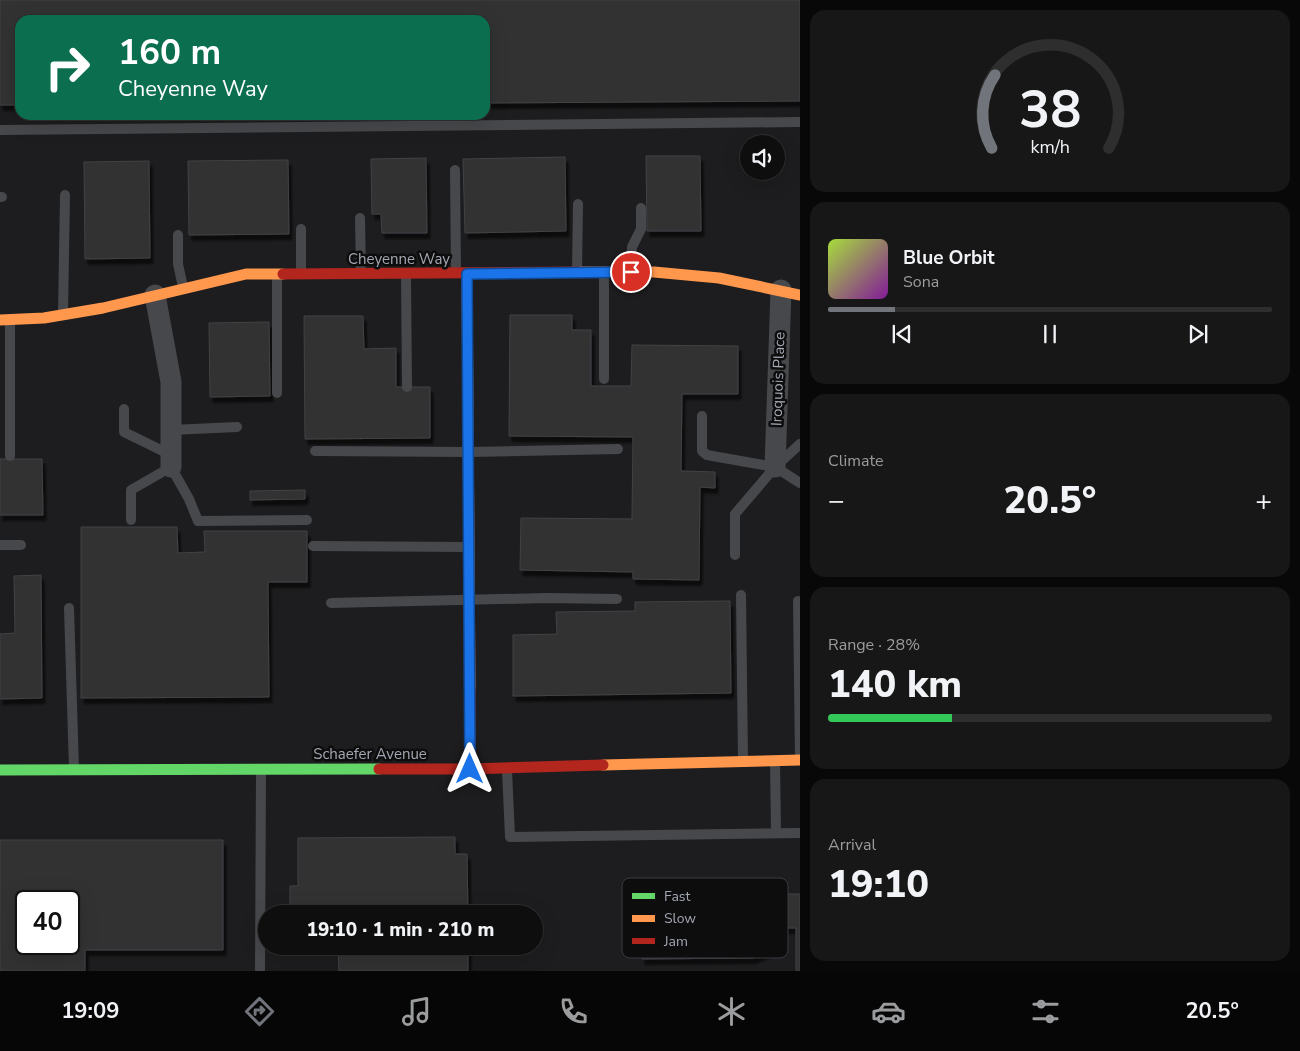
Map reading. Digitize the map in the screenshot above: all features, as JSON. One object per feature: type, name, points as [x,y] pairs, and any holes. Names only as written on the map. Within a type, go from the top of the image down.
[{"type":"street","name":"Cheyenne Way","points":[[5,320],[44,318],[103,308],[246,274],[654,272],[719,278],[791,292]]},
{"type":"street","points":[[461,274],[468,452],[470,769]]},
{"type":"street","name":"Iroquois Place","points":[[775,467],[791,292]]},
{"type":"street","points":[[156,295],[170,382],[171,461]]},
{"type":"street","name":"Schaefer Avenue","points":[[0,770],[470,769],[800,760]]},
{"type":"lane","points":[[0,130],[800,122]]},
{"type":"lane","points":[[456,170],[461,274]]},
{"type":"lane","points":[[63,315],[65,195]]},
{"type":"lane","points":[[577,273],[578,204]]},
{"type":"lane","points":[[631,272],[632,247],[640,229],[640,208]]},
{"type":"lane","points":[[360,218],[361,274]]},
{"type":"lane","points":[[301,229],[301,274]]},
{"type":"lane","points":[[178,235],[178,264],[183,288]]},
{"type":"lane","points":[[604,273],[604,379]]},
{"type":"lane","points":[[277,274],[277,394]]},
{"type":"lane","points":[[406,274],[407,387]]},
{"type":"lane","points":[[5,320],[10,456]]},
{"type":"lane","points":[[124,408],[124,432],[171,461],[198,521],[307,520]]},
{"type":"lane","points":[[702,416],[702,451],[707,455],[775,467],[800,483]]},
{"type":"lane","points":[[171,430],[237,427]]},
{"type":"lane","points":[[735,556],[735,514],[775,467],[800,444]]},
{"type":"lane","points":[[315,451],[468,452],[618,449]]},
{"type":"lane","points":[[131,520],[131,490],[171,461]]},
{"type":"lane","points":[[0,545],[21,545]]},
{"type":"lane","points":[[313,546],[469,547]]},
{"type":"lane","points":[[741,595],[743,762]]},
{"type":"lane","points":[[330,603],[547,598],[617,599]]},
{"type":"lane","points":[[798,601],[800,760]]},
{"type":"lane","points":[[68,608],[74,770]]},
{"type":"lane","points":[[775,761],[776,833]]},
{"type":"lane","points":[[507,768],[510,837],[800,833]]},
{"type":"lane","points":[[260,971],[261,769]]},
{"type":"shaded area","points":[[0,0],[800,0],[800,971],[0,971]]},
{"type":"building","points":[[0,0],[800,0],[800,101],[490,103],[490,15],[15,15],[15,105],[0,105]]},
{"type":"building","points":[[646,156],[700,156],[701,231],[647,231]]},
{"type":"building","points":[[565,157],[566,231],[465,233],[463,159]]},
{"type":"building","points":[[426,158],[427,233],[382,233],[381,214],[372,214],[371,159]]},
{"type":"building","points":[[288,160],[289,234],[189,235],[188,161]]},
{"type":"building","points":[[149,161],[150,258],[85,259],[84,162]]},
{"type":"building","points":[[510,315],[572,315],[572,330],[591,330],[591,386],[631,386],[632,345],[738,346],[738,394],[682,394],[681,471],[715,472],[715,488],[700,487],[699,580],[633,579],[633,572],[520,570],[521,518],[632,519],[633,437],[509,436]]},
{"type":"building","points":[[304,316],[363,316],[364,349],[396,348],[396,387],[430,387],[430,438],[305,439]]},
{"type":"building","points":[[269,322],[270,396],[210,397],[209,323]]},
{"type":"building","points":[[0,459],[42,459],[43,515],[0,515]]},
{"type":"building","points":[[305,490],[305,499],[250,500],[250,491]]},
{"type":"building","points":[[81,527],[177,527],[178,553],[205,552],[204,531],[307,531],[307,582],[268,582],[269,697],[81,698]]},
{"type":"building","points":[[41,575],[42,698],[0,699],[0,634],[15,633],[14,576]]},
{"type":"building","points":[[730,601],[731,693],[513,696],[513,635],[557,634],[556,612],[635,611],[635,602]]},
{"type":"building","points":[[455,837],[455,854],[467,854],[468,905],[290,905],[290,886],[298,886],[298,838]]},
{"type":"building","points":[[0,840],[223,840],[223,950],[85,950],[85,971],[0,971]]},
{"type":"building","points":[[788,894],[800,894],[800,971],[796,971],[796,928],[788,928]]},
{"type":"building","points":[[338,955],[468,955],[468,971],[339,971]]},
{"type":"building","points":[[642,958],[753,958],[642,959]]},
{"type":"traffic: fast","points":[[0,770],[379,769]]},
{"type":"traffic: slow","points":[[580,272],[654,272],[719,278],[800,295]]},
{"type":"traffic: slow","points":[[0,320],[44,318],[103,308],[246,274],[283,274]]},
{"type":"traffic: slow","points":[[467,274],[470,688]]},
{"type":"traffic: slow","points":[[603,765],[800,760]]},
{"type":"traffic: jam","points":[[283,274],[580,272]]},
{"type":"traffic: jam","points":[[470,688],[470,769]]},
{"type":"traffic: jam","points":[[379,769],[470,769],[603,765]]},
{"type":"route","points":[[470,769],[467,274],[631,272]]}]
